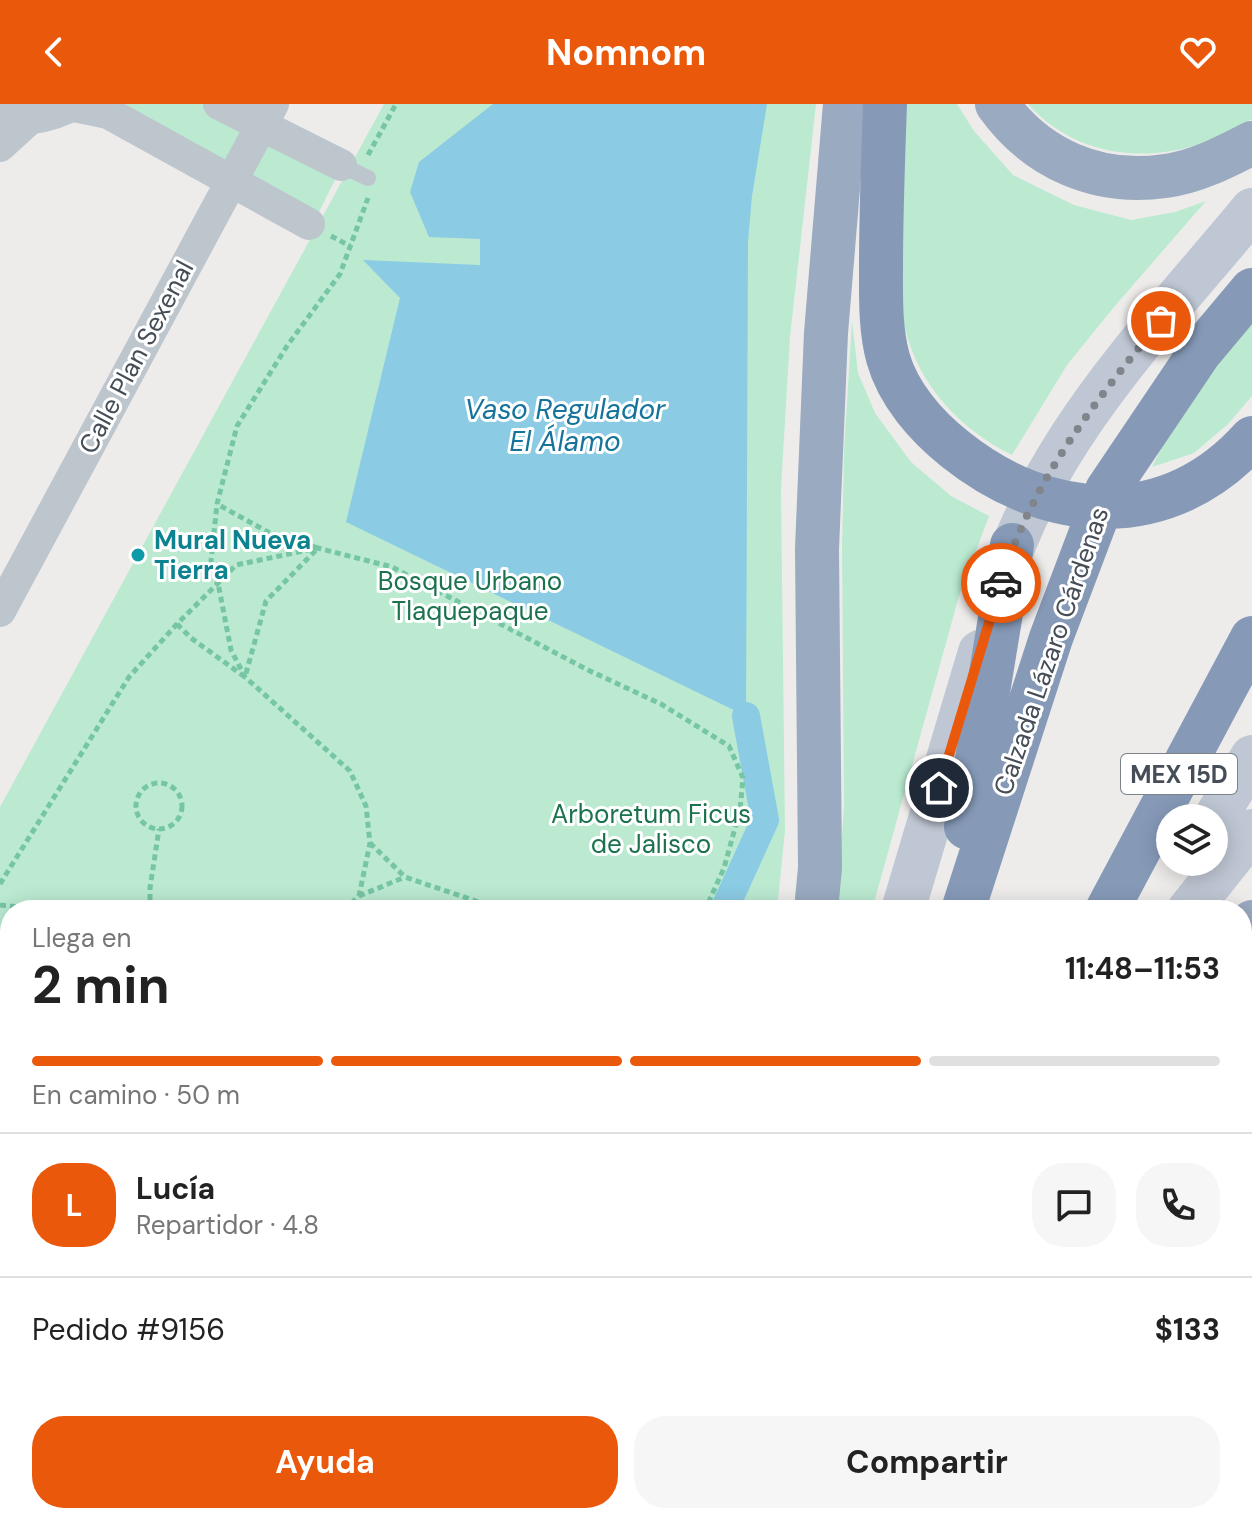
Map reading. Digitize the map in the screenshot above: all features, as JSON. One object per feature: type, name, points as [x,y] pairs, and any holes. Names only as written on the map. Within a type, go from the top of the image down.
[{"type":"highway","points":[[817,900],[820,868],[817,549],[826,333],[845,104]]},
{"type":"highway","points":[[885,104],[881,311],[888,359],[911,406],[942,439],[981,470],[1016,489],[1072,506],[1129,506],[1180,494],[1213,476],[1252,438]]},
{"type":"highway","points":[[997,104],[1039,149],[1083,171],[1126,179],[1166,176],[1216,162],[1252,143]]},
{"type":"highway","name":"Calzada Lázaro Cárdenas","points":[[966,900],[1051,638],[1107,490],[1200,352],[1252,290]]},
{"type":"highway","points":[[952,900],[1012,545]]},
{"type":"highway","name":"MEX 15D","points":[[1112,900],[1252,638]]},
{"type":"main road","points":[[906,900],[1012,545],[1063,448],[1080,424],[1252,210]]},
{"type":"main road","points":[[1224,804],[1252,757]]},
{"type":"main road","points":[[1197,900],[1252,831]]},
{"type":"main road","points":[[1166,900],[1181,876]]},
{"type":"street","points":[[219,104],[267,114],[354,172]]},
{"type":"street","points":[[0,146],[41,109],[108,113],[309,224]]},
{"type":"street","name":"Calle Plan Sexenal","points":[[0,611],[267,114]]},
{"type":"path","points":[[245,677],[231,650],[211,561],[217,504],[237,426],[287,346],[340,274]]},
{"type":"path","points":[[217,504],[268,532],[392,567],[588,670],[661,704],[729,746],[743,778],[740,810],[724,868],[710,900]]},
{"type":"path","points":[[0,884],[129,677],[177,624],[236,565],[318,548]]},
{"type":"path","points":[[245,677],[266,601],[318,548]]},
{"type":"path","points":[[177,624],[191,638],[245,677],[350,771],[366,806],[370,843],[359,896]]},
{"type":"path","points":[[155,783],[171,786],[182,801],[179,818],[171,827],[159,829],[150,828],[142,822],[136,804],[140,793],[155,783]]},
{"type":"path","points":[[150,900],[159,829]]},
{"type":"path","points":[[370,843],[405,877],[473,900]]},
{"type":"path","points":[[355,900],[405,877]]},
{"type":"green space","points":[[101,104],[206,104],[254,130],[231,173]]},
{"type":"green space","name":"Bosque Urbano Tlaquepaque","points":[[384,104],[816,104],[790,337],[781,489],[785,831],[778,900],[0,900],[0,807]]},
{"type":"green space","points":[[903,104],[957,104],[974,131],[1013,175],[1074,205],[1131,220],[1175,212],[1206,201],[1067,365],[1012,455],[975,432],[945,404],[921,370],[905,329],[899,278]]},
{"type":"green space","points":[[1028,104],[1252,104],[1252,119],[1196,145],[1166,152],[1136,154],[1106,150],[1078,141],[1052,125]]},
{"type":"green space","points":[[261,134],[338,174],[316,218],[238,177]]},
{"type":"green space","points":[[1252,315],[1252,396],[1228,424],[1194,453],[1152,467],[1171,429]]},
{"type":"green space","points":[[852,320],[858,373],[875,413],[911,462],[951,496],[989,516],[959,596],[875,900],[838,900],[844,805],[844,451]]},
{"type":"water","name":"Vaso Regulador El Álamo","points":[[493,104],[767,104],[748,241],[746,716],[346,522],[400,298],[363,260],[480,265],[480,239],[429,237],[410,192],[419,162]]},
{"type":"waterway","points":[[729,900],[765,820],[746,716]]},
{"type":"way so far","points":[[1001,583],[1012,545],[1063,448],[1106,388],[1161,321]]},
{"type":"place","name":"Mural Nueva Tierra","points":[[138,555]]},
{"type":"route","points":[[939,788],[1001,583]]},
{"type":"park label","name":"Arboretum Ficus de Jalisco","points":[[651,829]]}]
